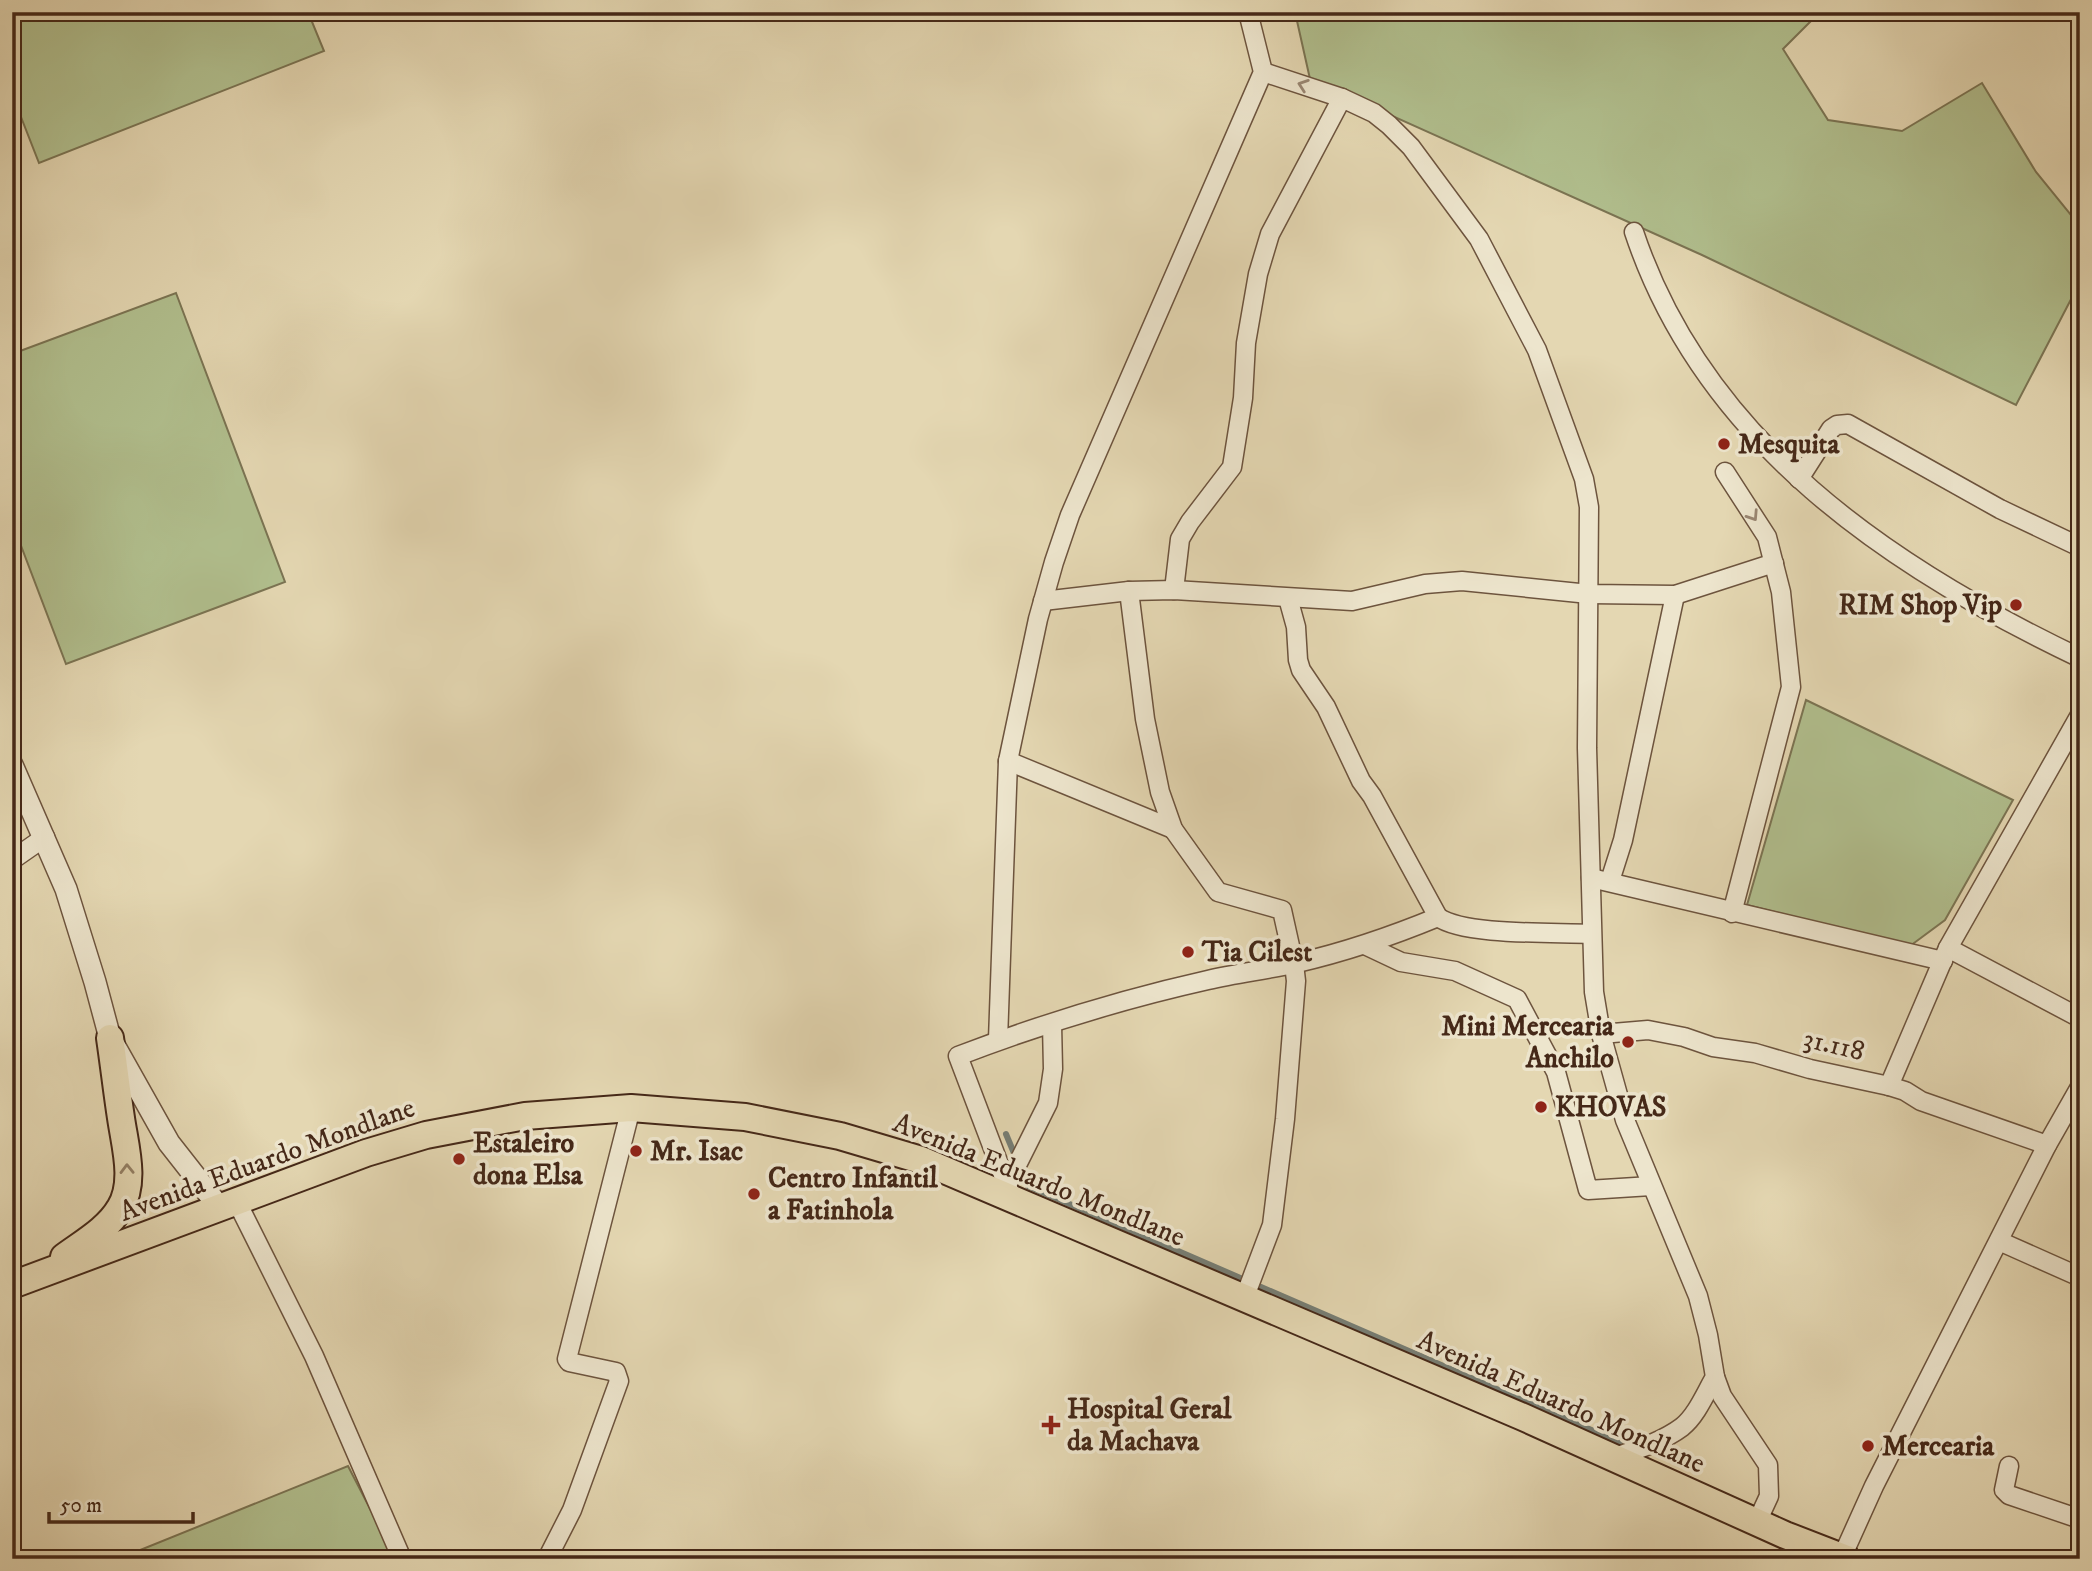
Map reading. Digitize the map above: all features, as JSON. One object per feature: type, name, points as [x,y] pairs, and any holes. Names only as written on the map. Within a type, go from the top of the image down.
[{"type":"main road","points":[[43,1273],[106,1225],[122,1206],[126,1192],[126,1147],[110,1038]]},
{"type":"main road","name":"Avenida Eduardo Mondlane","points":[[12,1285],[366,1153],[426,1135],[525,1116],[631,1108],[745,1117],[840,1136],[921,1160],[1010,1194],[1244,1299],[1523,1417],[1833,1556]]},
{"type":"street","points":[[999,1040],[1008,761],[1043,601],[1070,514],[1263,72],[1248,12]]},
{"type":"street","points":[[1263,72],[1342,98],[1374,113],[1411,147],[1479,239],[1537,350],[1584,479],[1589,507],[1587,748],[1594,992],[1601,1034],[1625,1120],[1698,1296],[1715,1377],[1722,1396],[1768,1465],[1769,1496],[1757,1522]]},
{"type":"street","points":[[1174,590],[1180,539],[1232,467],[1243,398],[1246,344],[1258,274],[1270,234],[1342,98]]},
{"type":"street","points":[[1634,232],[1657,288],[1681,335],[1724,401],[1780,463],[1852,524],[1928,578],[2027,633],[2080,658]]},
{"type":"street","points":[[1799,479],[1831,429],[1837,425],[1848,424],[2000,509],[2080,547]]},
{"type":"street","points":[[1725,472],[1767,537],[1782,593],[1790,694],[1732,913]]},
{"type":"street","points":[[1043,601],[1129,591],[1174,590],[1352,601],[1425,584],[1462,581],[1589,594],[1675,596],[1774,563]]},
{"type":"street","points":[[1129,591],[1147,732],[1160,792],[1173,829],[1218,892],[1282,910],[1294,964],[1296,981],[1286,1105],[1272,1225],[1244,1299]]},
{"type":"street","points":[[1610,881],[1623,841],[1675,596]]},
{"type":"street","points":[[1288,598],[1296,627],[1301,670],[1326,707],[1361,780],[1438,917],[1447,923],[1476,928],[1591,934]]},
{"type":"street","points":[[1889,1086],[1946,954],[2080,715]]},
{"type":"street","points":[[1008,761],[1173,829]]},
{"type":"street","points":[[14,771],[66,889],[110,1038],[169,1143],[228,1205],[314,1356],[402,1559]]},
{"type":"street","points":[[12,860],[45,837]]},
{"type":"street","points":[[1591,878],[1732,913],[1946,954],[2080,1018]]},
{"type":"street","points":[[1010,1194],[958,1056],[999,1040],[1144,996],[1207,980],[1294,964],[1365,945],[1438,917]]},
{"type":"street","points":[[1365,945],[1401,962],[1454,971],[1517,999],[1556,1072],[1588,1190],[1651,1186]]},
{"type":"street","points":[[1010,1194],[1048,1102],[1053,1069],[1052,1024]]},
{"type":"street","name":"31.118","points":[[1601,1034],[1648,1030],[1889,1086],[1905,1091],[1921,1101],[2047,1145]]},
{"type":"street","points":[[1833,1556],[1874,1486],[2047,1145],[2080,1087]]},
{"type":"street","points":[[547,1559],[572,1510],[619,1381],[616,1372],[569,1362],[567,1359],[631,1108]]},
{"type":"street","points":[[1999,1241],[2080,1277]]},
{"type":"street","points":[[1611,1458],[1636,1451],[1683,1426],[1715,1377]]},
{"type":"street","points":[[2009,1466],[2004,1483],[2004,1490],[2009,1495],[2080,1519]]},
{"type":"green space","points":[[12,12],[308,12],[324,51],[39,163],[12,94]]},
{"type":"green space","points":[[1295,12],[1820,12],[1783,49],[1828,120],[1902,131],[1982,83],[2036,172],[2080,226],[2080,282],[2016,405],[1702,255],[1310,79]]},
{"type":"green space","points":[[176,293],[285,582],[66,664],[12,522],[12,354]]},
{"type":"green space","points":[[1806,700],[2013,800],[1945,920],[1910,946],[1747,905]]},
{"type":"green space","points":[[348,1466],[396,1559],[118,1559]]},
{"type":"waterway","points":[[1006,1134],[1016,1158]]},
{"type":"waterway","points":[[1020,1168],[1028,1186],[1633,1448]]},
{"type":"place","name":"Mesquita","points":[[1724,444]]},
{"type":"place","name":"RIM Shop Vip","points":[[2016,605]]},
{"type":"place","name":"Tia Cilest","points":[[1188,952]]},
{"type":"place","name":"Mini Mercearia Anchilo","points":[[1628,1042]]},
{"type":"place","name":"KHOVAS","points":[[1541,1107]]},
{"type":"place","name":"Mr. Isac","points":[[636,1151]]},
{"type":"place","name":"Estaleiro dona Elsa","points":[[459,1159]]},
{"type":"place","name":"Centro Infantil a Fatinhola","points":[[754,1194]]},
{"type":"place","name":"Hospital Geral da Machava","points":[[1051,1425]]},
{"type":"place","name":"Mercearia","points":[[1868,1446]]}]
